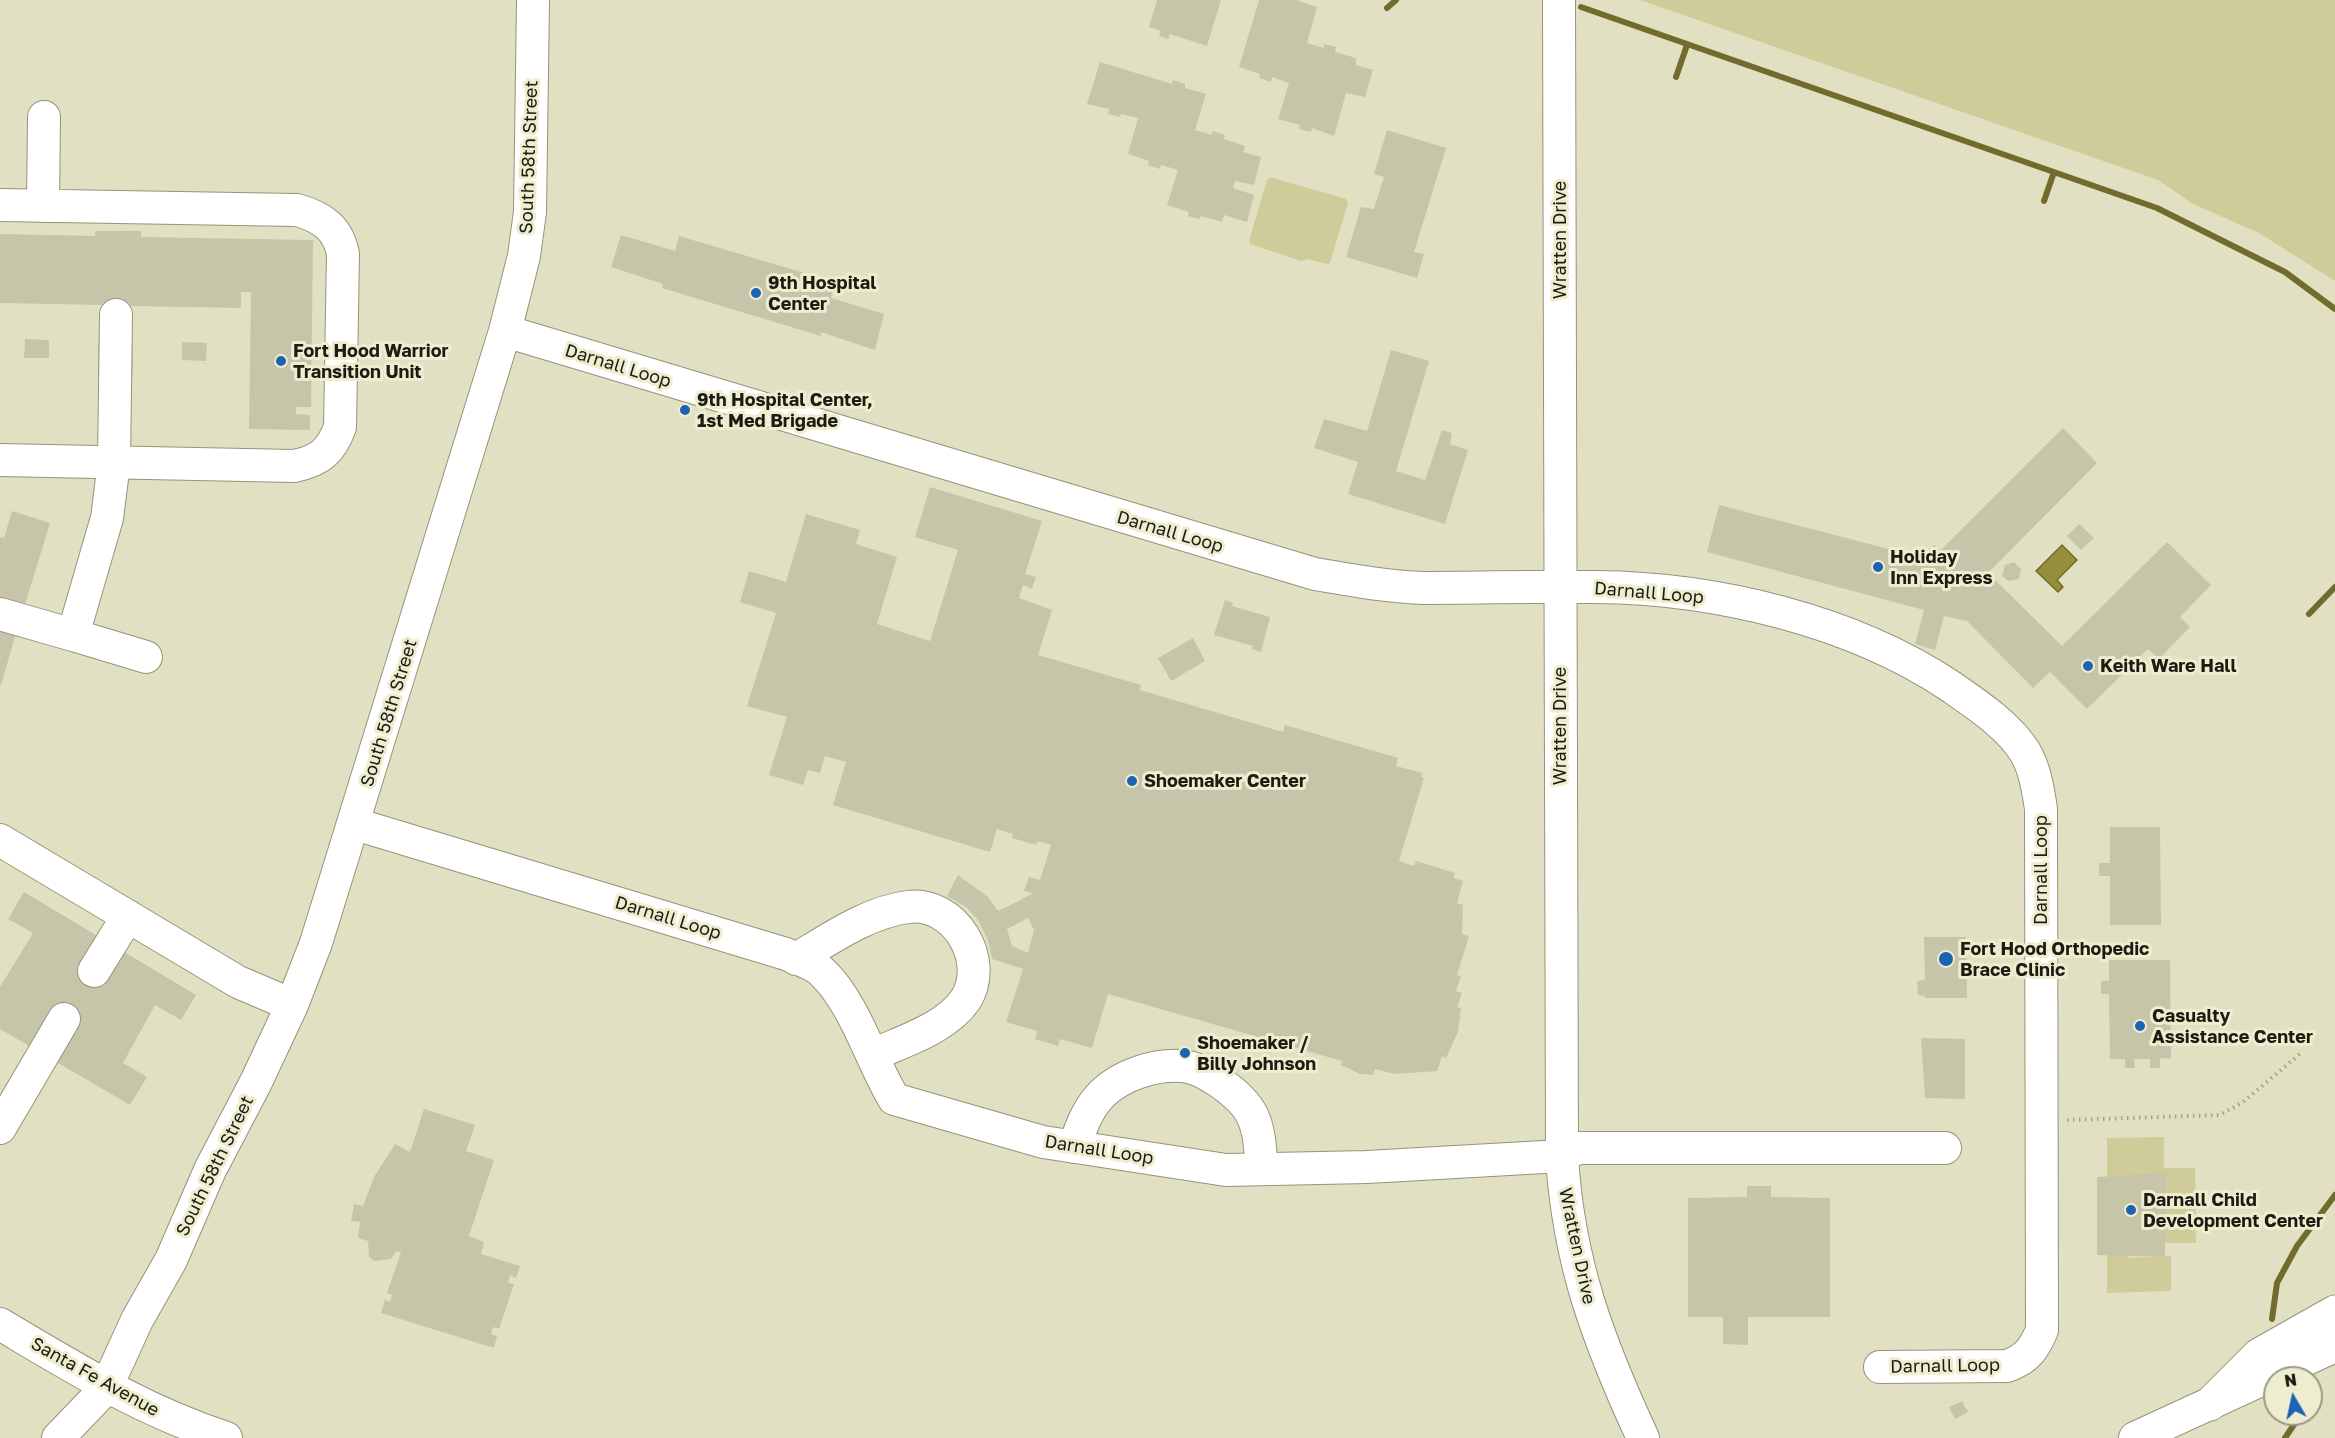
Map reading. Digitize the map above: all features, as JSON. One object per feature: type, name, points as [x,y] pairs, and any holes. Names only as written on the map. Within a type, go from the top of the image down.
[{"type":"main road","points":[[2210,1404],[2259,1355],[2335,1312]]},
{"type":"street","name":"South 58th Street","points":[[58,1438],[106,1388],[137,1320],[171,1260],[210,1170],[292,1005],[316,943],[355,824],[505,331],[524,256],[530,212],[533,0]]},
{"type":"street","name":"Wratten Drive","points":[[1559,0],[1562,1156],[1564,1200],[1588,1308],[1608,1363],[1643,1438]]},
{"type":"street","points":[[43,206],[45,117]]},
{"type":"street","points":[[0,205],[297,210],[314,215],[328,224],[340,238],[343,254],[342,410],[340,428],[334,443],[325,455],[311,463],[294,466],[0,460]]},
{"type":"street","points":[[73,635],[107,518],[114,463],[116,315]]},
{"type":"street","name":"Darnall Loop","points":[[505,331],[1316,574],[1424,588],[1641,589],[1718,599],[1770,610],[1889,650],[1922,668],[1974,703],[2024,752],[2036,777],[2041,809],[2042,1330],[2036,1347],[2023,1360],[2007,1366],[1880,1367]]},
{"type":"street","points":[[0,614],[146,657]]},
{"type":"street","name":"Darnall Loop","points":[[355,824],[796,958],[823,972],[853,1015],[873,1055],[879,1074],[894,1099],[1043,1142],[1226,1170],[1367,1167],[1562,1156],[1578,1148],[1944,1148]]},
{"type":"street","points":[[0,840],[238,982],[292,1005]]},
{"type":"street","points":[[796,958],[852,927],[886,912],[909,907],[931,909],[950,920],[965,933],[972,956],[972,978],[966,998],[952,1014],[923,1032],[873,1055]]},
{"type":"street","points":[[94,971],[128,916]]},
{"type":"street","points":[[0,1128],[64,1019]]},
{"type":"street","points":[[1074,1147],[1086,1114],[1102,1094],[1130,1075],[1161,1067],[1183,1066],[1195,1069],[1231,1089],[1252,1114],[1260,1144],[1261,1169]]},
{"type":"street","name":"Santa Fe Avenue","points":[[0,1324],[106,1388],[153,1411],[226,1438]]},
{"type":"street","points":[[2135,1438],[2335,1346]]},
{"type":"path","points":[[2042,1120],[2185,1118],[2220,1115],[2242,1102],[2300,1054]]},
{"type":"shaded area","points":[[1640,0],[2335,0],[2335,281],[2259,233],[2193,204],[2158,180]]},
{"type":"shaded area","points":[[1270,177],[1346,199],[1348,203],[1330,263],[1307,259],[1301,261],[1250,244],[1267,180]]},
{"type":"shaded area","points":[[2062,545],[2077,560],[2057,580],[2063,587],[2058,592],[2036,571]]},
{"type":"shaded area","points":[[2164,1137],[2164,1168],[2195,1168],[2196,1243],[2165,1243],[2165,1174],[2107,1177],[2107,1138]]},
{"type":"shaded area","points":[[2107,1255],[2128,1255],[2129,1258],[2171,1256],[2171,1291],[2107,1293]]},
{"type":"building","points":[[1157,0],[1221,0],[1207,46],[1170,34],[1168,39],[1159,36],[1161,31],[1149,27]]},
{"type":"building","points":[[1259,0],[1296,0],[1317,7],[1307,43],[1324,48],[1324,44],[1336,47],[1335,52],[1356,58],[1356,65],[1373,70],[1365,97],[1346,93],[1334,136],[1312,128],[1311,132],[1299,129],[1300,125],[1278,119],[1289,83],[1272,77],[1271,82],[1259,78],[1260,74],[1239,67]]},
{"type":"building","points":[[1100,62],[1172,84],[1173,80],[1185,84],[1185,88],[1206,94],[1195,130],[1212,135],[1212,131],[1225,135],[1224,139],[1245,146],[1243,152],[1261,157],[1254,185],[1235,181],[1233,188],[1254,195],[1247,222],[1224,215],[1222,222],[1201,216],[1199,219],[1188,216],[1189,212],[1167,205],[1178,170],[1161,165],[1160,169],[1148,165],[1149,161],[1128,154],[1138,118],[1108,114],[1109,109],[1087,104]]},
{"type":"building","points":[[1387,130],[1446,148],[1414,252],[1424,254],[1417,278],[1346,257],[1361,207],[1374,209],[1384,177],[1374,174]]},
{"type":"building","name":"Fort Hood Warrior Transition Unit","points":[[95,231],[141,231],[141,237],[313,240],[311,407],[296,407],[296,414],[310,415],[310,430],[249,429],[251,292],[241,292],[241,308],[131,306],[131,315],[102,314],[102,305],[0,303],[0,234],[95,236]]},
{"type":"building","name":"9th Hospital Center","points":[[621,235],[675,251],[679,236],[835,282],[831,298],[884,314],[875,350],[821,332],[821,336],[662,288],[663,284],[611,267]]},
{"type":"building","points":[[25,339],[49,340],[49,358],[24,358]]},
{"type":"building","points":[[98,342],[106,342],[106,375],[98,375]]},
{"type":"building","points":[[125,342],[133,342],[133,376],[125,375]]},
{"type":"building","points":[[182,342],[207,343],[206,361],[182,360]]},
{"type":"building","points":[[1391,350],[1429,361],[1396,471],[1425,480],[1442,430],[1452,433],[1450,444],[1468,450],[1445,524],[1348,494],[1358,462],[1314,448],[1324,419],[1367,431]]},
{"type":"building","name":"Holiday Inn Express","points":[[2063,428],[2097,463],[1988,573],[2062,646],[2167,542],[2211,585],[2180,617],[2190,627],[2159,659],[2148,649],[2087,709],[2050,672],[2033,688],[1967,621],[1944,616],[1935,650],[1915,644],[1924,610],[1707,552],[1719,505],[1931,560],[1933,557],[1927,552],[1934,545],[1941,550]]},
{"type":"building","name":"Shoemaker Center","points":[[930,487],[1042,521],[1025,574],[1036,577],[1032,589],[1023,585],[1019,598],[1052,610],[1038,655],[1141,685],[1140,690],[1283,732],[1285,725],[1398,758],[1396,766],[1422,773],[1421,777],[1424,778],[1399,861],[1414,866],[1416,861],[1455,873],[1453,878],[1463,881],[1457,903],[1463,905],[1462,934],[1469,936],[1457,975],[1461,976],[1456,991],[1462,993],[1457,1007],[1461,1008],[1458,1032],[1446,1058],[1442,1056],[1437,1071],[1394,1074],[1375,1069],[1373,1075],[1360,1074],[1341,1065],[1342,1061],[1108,994],[1092,1048],[1060,1039],[1058,1046],[1035,1039],[1037,1031],[1006,1022],[1023,969],[992,959],[988,940],[978,920],[966,907],[947,896],[958,875],[988,897],[998,911],[1019,901],[1033,893],[1024,891],[1029,877],[1040,880],[1051,845],[1038,841],[1036,845],[1012,838],[1013,834],[997,829],[990,852],[833,805],[846,762],[825,756],[820,773],[808,770],[803,785],[769,775],[787,717],[747,706],[776,613],[740,602],[749,571],[786,582],[806,514],[860,530],[856,544],[897,557],[877,624],[930,641],[958,550],[915,537]],"holes":[[[1028,918],[1034,930],[1028,953],[1012,946],[1007,929]]]},
{"type":"building","points":[[12,511],[50,523],[24,608],[0,602],[0,537],[4,538]]},
{"type":"building","points":[[2079,524],[2094,538],[2081,550],[2067,536]]},
{"type":"building","points":[[2014,562],[2021,569],[2019,579],[2008,581],[2002,576],[2005,565]]},
{"type":"building","points":[[1225,600],[1233,603],[1232,606],[1270,617],[1261,652],[1252,649],[1253,646],[1214,635]]},
{"type":"building","points":[[0,625],[17,630],[1,685],[0,685]]},
{"type":"building","points":[[1193,638],[1205,661],[1171,681],[1158,658]]},
{"type":"building","points":[[2110,827],[2160,827],[2161,925],[2110,925],[2110,876],[2099,876],[2099,863],[2110,863]]},
{"type":"building","points":[[24,892],[196,995],[181,1020],[155,1005],[123,1063],[147,1077],[130,1105],[0,1029],[0,987],[33,933],[8,919]]},
{"type":"building","name":"Fort Hood Orthopedic Brace Clinic","points":[[1924,937],[1966,937],[1967,998],[1925,998],[1925,996],[1918,995],[1917,981],[1925,980]]},
{"type":"building","name":"Casualty Assistance Center","points":[[2109,960],[2170,960],[2171,1059],[2160,1058],[2160,1068],[2150,1068],[2150,1059],[2134,1059],[2135,1068],[2125,1068],[2125,1059],[2110,1059],[2109,994],[2101,994],[2101,981],[2109,981]]},
{"type":"building","points":[[1921,1038],[1965,1039],[1965,1099],[1925,1098]]},
{"type":"building","points":[[424,1109],[475,1125],[466,1151],[494,1160],[469,1236],[484,1242],[481,1254],[520,1266],[516,1278],[510,1275],[508,1283],[514,1284],[499,1329],[493,1327],[491,1334],[497,1336],[494,1348],[381,1313],[385,1300],[390,1302],[392,1295],[387,1293],[401,1252],[396,1251],[391,1259],[374,1261],[369,1257],[368,1241],[358,1238],[360,1222],[351,1221],[354,1204],[363,1206],[374,1177],[395,1144],[410,1152]]},
{"type":"building","name":"Darnall Child Development Center","points":[[2165,1173],[2165,1257],[2097,1255],[2097,1177]]},
{"type":"building","points":[[1747,1186],[1771,1186],[1771,1197],[1830,1198],[1830,1317],[1748,1317],[1748,1345],[1723,1344],[1723,1317],[1688,1317],[1688,1198],[1747,1197]]},
{"type":"building","points":[[1962,1401],[1968,1412],[1955,1419],[1949,1407]]},
{"type":"waterway","points":[[1387,8],[1396,0]]},
{"type":"waterway","points":[[1581,7],[2157,208],[2285,272],[2335,309]]},
{"type":"waterway","points":[[1676,77],[1687,45]]},
{"type":"waterway","points":[[2044,201],[2054,172]]},
{"type":"waterway","points":[[2309,614],[2335,587]]},
{"type":"waterway","points":[[2272,1319],[2277,1283],[2297,1246],[2335,1195]]},
{"type":"waterway","points":[[2285,1438],[2293,1426]]},
{"type":"place","name":"9th Hospital Center","points":[[756,293]]},
{"type":"place","name":"Fort Hood Warrior Transition Unit","points":[[281,361]]},
{"type":"place","name":"9th Hospital Center, 1st Med Brigade","points":[[685,410]]},
{"type":"place","name":"Holiday Inn Express","points":[[1878,567]]},
{"type":"place","name":"Keith Ware Hall","points":[[2088,666]]},
{"type":"place","name":"Shoemaker Center","points":[[1132,781]]},
{"type":"place","name":"Fort Hood Orthopedic Brace Clinic","points":[[1946,959]]},
{"type":"place","name":"Casualty Assistance Center","points":[[2140,1026]]},
{"type":"place","name":"Shoemaker / Billy Johnson","points":[[1185,1053]]},
{"type":"place","name":"Darnall Child Development Center","points":[[2131,1210]]}]
